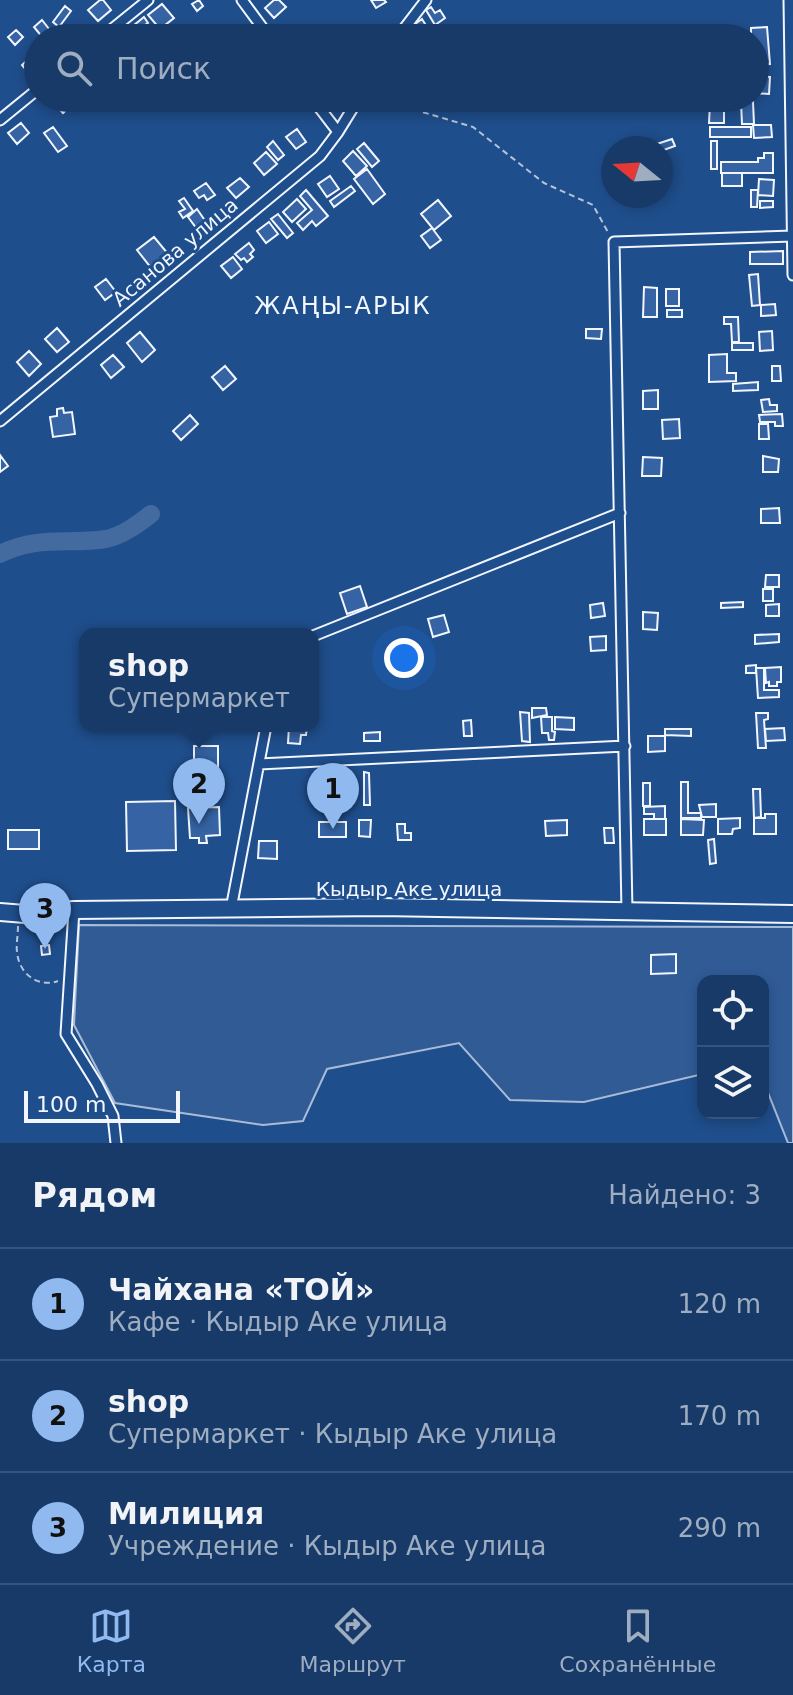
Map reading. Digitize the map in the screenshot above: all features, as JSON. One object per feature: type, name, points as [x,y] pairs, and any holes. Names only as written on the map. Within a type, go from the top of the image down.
[{"type":"highway","name":"Кыдыр Аке улица","points":[[0,912],[381,907],[793,914]]},
{"type":"street","points":[[118,24],[148,0]]},
{"type":"street","points":[[242,0],[260,24]]},
{"type":"street","points":[[408,24],[426,0]]},
{"type":"street","points":[[789,0],[793,275]]},
{"type":"street","points":[[0,120],[24,100]]},
{"type":"street","points":[[323,112],[338,132]]},
{"type":"street","name":"Асанова улица","points":[[4,418],[320,156],[350,112]]},
{"type":"street","points":[[627,911],[614,242],[793,236]]},
{"type":"street","points":[[0,407],[4,418]]},
{"type":"street","points":[[319,634],[620,513]]},
{"type":"street","points":[[231,909],[265,732]]},
{"type":"street","points":[[259,764],[625,746]]},
{"type":"street","points":[[74,910],[66,1034],[113,1116],[116,1143]]},
{"type":"path","points":[[422,112],[473,127],[544,183],[593,205],[614,242]]},
{"type":"path","points":[[22,914],[17,954],[23,971],[36,982],[54,983],[69,975]]},
{"type":"shaded area","points":[[79,925],[793,927],[793,1143],[788,1143],[769,1095],[769,975],[697,975],[697,1075],[584,1102],[510,1100],[459,1043],[327,1069],[303,1121],[263,1125],[115,1103],[74,1025]]},
{"type":"building","points":[[100,0],[111,10],[98,21],[88,10]]},
{"type":"building","points":[[199,0],[203,6],[197,11],[192,4]]},
{"type":"building","points":[[274,0],[279,0],[286,7],[274,18],[265,8]]},
{"type":"building","points":[[371,0],[384,0],[386,2],[376,8]]},
{"type":"building","points":[[162,4],[174,18],[166,24],[156,24],[148,15]]},
{"type":"building","points":[[65,6],[71,11],[61,24],[53,22]]},
{"type":"building","points":[[431,7],[435,13],[440,10],[445,18],[434,24],[426,10]]},
{"type":"building","points":[[144,17],[148,23],[146,24],[135,24]]},
{"type":"building","points":[[16,30],[23,37],[15,45],[8,37]]},
{"type":"building","points":[[710,112],[724,112],[724,123],[709,123]]},
{"type":"building","points":[[741,112],[753,112],[754,124],[742,124]]},
{"type":"building","points":[[21,123],[29,133],[17,144],[8,133]]},
{"type":"building","points":[[753,125],[771,125],[772,137],[754,138]]},
{"type":"building","points":[[53,127],[67,146],[58,152],[44,133]]},
{"type":"building","points":[[710,127],[751,127],[751,137],[710,137]]},
{"type":"building","points":[[297,129],[306,142],[296,149],[286,137]]},
{"type":"building","points":[[273,141],[284,155],[278,160],[267,147]]},
{"type":"building","points":[[711,141],[717,141],[717,169],[711,169]]},
{"type":"building","points":[[364,143],[379,161],[372,167],[357,149]]},
{"type":"building","points":[[353,151],[367,166],[356,176],[343,161]]},
{"type":"building","points":[[266,152],[277,164],[264,175],[254,163]]},
{"type":"building","points":[[764,153],[773,153],[773,173],[721,173],[721,162],[758,162],[758,158],[764,158]]},
{"type":"building","points":[[367,169],[385,194],[373,204],[354,179]]},
{"type":"building","points":[[722,173],[742,173],[742,186],[722,186]]},
{"type":"building","points":[[330,176],[339,189],[327,197],[318,184]]},
{"type":"building","points":[[240,178],[249,187],[236,198],[227,188]]},
{"type":"building","points":[[759,179],[774,180],[773,196],[758,195]]},
{"type":"building","points":[[206,183],[215,195],[207,200],[204,195],[199,198],[194,191]]},
{"type":"building","points":[[351,186],[355,191],[334,207],[330,201]]},
{"type":"building","points":[[306,190],[328,216],[316,226],[312,221],[303,230],[297,223],[312,210],[300,196]]},
{"type":"building","points":[[751,190],[758,190],[757,207],[751,207]]},
{"type":"building","points":[[184,198],[193,211],[183,218],[179,212],[185,209],[179,201]]},
{"type":"building","points":[[297,199],[306,209],[292,222],[283,212]]},
{"type":"building","points":[[438,200],[451,216],[434,230],[421,214]]},
{"type":"building","points":[[760,201],[773,201],[773,207],[760,208]]},
{"type":"building","points":[[197,209],[206,222],[197,229],[188,217]]},
{"type":"building","points":[[278,214],[293,233],[287,238],[271,219]]},
{"type":"building","points":[[269,222],[278,234],[266,243],[257,231]]},
{"type":"building","points":[[432,228],[441,240],[430,248],[421,236]]},
{"type":"building","points":[[154,237],[169,255],[152,269],[137,250]]},
{"type":"building","points":[[249,243],[254,250],[250,254],[253,257],[247,262],[235,254]]},
{"type":"building","points":[[783,251],[783,264],[750,264],[750,252]]},
{"type":"building","points":[[233,257],[242,269],[231,278],[221,266]]},
{"type":"building","points":[[758,274],[760,305],[752,306],[749,275]]},
{"type":"building","points":[[106,279],[116,292],[105,300],[95,287]]},
{"type":"building","points":[[644,287],[657,288],[657,317],[643,317]]},
{"type":"building","points":[[666,289],[679,289],[679,306],[666,306]]},
{"type":"building","points":[[775,304],[776,315],[761,316],[761,305]]},
{"type":"building","points":[[667,310],[682,310],[682,317],[667,317]]},
{"type":"building","points":[[724,317],[738,317],[739,342],[732,342],[731,324],[724,324]]},
{"type":"building","points":[[57,328],[69,342],[57,352],[45,339]]},
{"type":"building","points":[[586,329],[602,329],[601,339],[586,338]]},
{"type":"building","points":[[772,331],[773,350],[760,351],[759,332]]},
{"type":"building","points":[[140,332],[155,350],[142,362],[127,343]]},
{"type":"building","points":[[732,343],[753,343],[753,350],[732,350]]},
{"type":"building","points":[[29,351],[41,364],[29,376],[17,362]]},
{"type":"building","points":[[727,354],[727,373],[736,373],[736,381],[709,382],[709,355]]},
{"type":"building","points":[[113,355],[124,367],[111,378],[101,365]]},
{"type":"building","points":[[225,366],[236,379],[223,390],[212,377]]},
{"type":"building","points":[[772,366],[780,366],[781,381],[772,381]]},
{"type":"building","points":[[758,382],[758,390],[733,391],[733,384]]},
{"type":"building","points":[[658,390],[658,409],[643,409],[643,391]]},
{"type":"building","points":[[769,399],[770,405],[777,405],[777,411],[763,412],[761,400]]},
{"type":"building","points":[[63,408],[64,413],[72,412],[75,434],[53,437],[50,417],[57,416],[57,409]]},
{"type":"building","points":[[782,414],[783,426],[775,426],[775,422],[760,422],[759,415]]},
{"type":"building","points":[[190,415],[198,424],[181,440],[173,431]]},
{"type":"building","points":[[679,419],[680,438],[663,439],[662,420]]},
{"type":"building","points":[[759,424],[768,424],[769,439],[759,439]]},
{"type":"building","points":[[0,455],[8,466],[0,472]]},
{"type":"building","points":[[763,456],[779,459],[778,472],[763,472]]},
{"type":"building","points":[[643,457],[662,458],[661,476],[642,476]]},
{"type":"building","points":[[779,508],[780,523],[761,523],[761,509]]},
{"type":"building","points":[[766,575],[779,575],[779,587],[765,587]]},
{"type":"building","points":[[360,586],[367,607],[347,614],[340,593]]},
{"type":"building","points":[[763,589],[773,589],[773,601],[763,601]]},
{"type":"building","points":[[743,602],[743,607],[721,608],[721,603]]},
{"type":"building","points":[[603,603],[605,616],[591,618],[590,605]]},
{"type":"building","points":[[779,604],[779,616],[766,616],[766,605]]},
{"type":"building","points":[[643,612],[658,613],[657,630],[643,629]]},
{"type":"building","points":[[444,615],[449,632],[433,637],[428,619]]},
{"type":"building","points":[[779,634],[779,642],[755,644],[755,635]]},
{"type":"building","points":[[606,636],[606,650],[591,651],[590,637]]},
{"type":"building","points":[[756,665],[756,673],[746,673],[746,666]]},
{"type":"building","points":[[781,667],[781,682],[777,682],[777,686],[769,686],[765,668]]},
{"type":"building","points":[[756,668],[764,668],[764,690],[779,690],[779,697],[758,698]]},
{"type":"building","points":[[532,708],[546,708],[547,715],[532,718]]},
{"type":"building","points":[[520,712],[529,713],[530,742],[522,741]]},
{"type":"building","points":[[756,713],[768,713],[768,719],[764,720],[766,748],[758,748]]},
{"type":"building","points":[[541,717],[552,717],[554,740],[549,740],[548,733],[542,733]]},
{"type":"building","points":[[555,717],[574,718],[574,730],[555,729]]},
{"type":"building","points":[[471,720],[472,736],[464,736],[463,721]]},
{"type":"building","points":[[784,728],[785,740],[766,741],[765,729]]},
{"type":"building","points":[[665,729],[691,729],[691,736],[665,735]]},
{"type":"building","points":[[289,732],[306,732],[306,735],[301,735],[300,744],[288,743]]},
{"type":"building","points":[[380,732],[380,741],[364,741],[364,733]]},
{"type":"building","points":[[648,736],[665,736],[665,751],[648,752]]},
{"type":"building","points":[[194,746],[218,746],[218,787],[194,787]]},
{"type":"building","points":[[364,772],[369,773],[370,805],[364,805]]},
{"type":"building","points":[[681,782],[688,782],[688,813],[701,813],[701,818],[681,818]]},
{"type":"building","points":[[643,783],[650,783],[650,806],[643,806]]},
{"type":"building","points":[[753,789],[760,789],[761,817],[754,818]]},
{"type":"building","points":[[175,801],[176,850],[127,851],[126,802]]},
{"type":"building","points":[[716,804],[716,817],[702,817],[699,805]]},
{"type":"building","points":[[665,806],[665,819],[654,819],[654,814],[644,814],[644,807]]},
{"type":"building","points":[[219,807],[220,835],[206,836],[207,843],[199,843],[199,838],[190,838],[188,808]]},
{"type":"building","points":[[765,814],[776,814],[776,834],[754,834],[754,818],[765,818]]},
{"type":"building","points":[[740,818],[740,828],[733,829],[732,834],[718,834],[718,819]]},
{"type":"building","points":[[644,819],[666,819],[666,835],[644,835]]},
{"type":"building","points":[[681,819],[704,820],[703,835],[681,835]]},
{"type":"building","points":[[359,820],[371,820],[370,837],[359,836]]},
{"type":"building","points":[[567,820],[567,835],[546,836],[545,821]]},
{"type":"building","points":[[319,822],[346,822],[346,837],[319,837]]},
{"type":"building","points":[[397,824],[405,824],[405,833],[411,833],[411,840],[398,840]]},
{"type":"building","points":[[604,828],[613,828],[614,843],[605,843]]},
{"type":"building","points":[[8,830],[39,830],[39,849],[8,849]]},
{"type":"building","points":[[714,839],[716,863],[710,864],[708,840]]},
{"type":"building","points":[[259,841],[277,841],[277,859],[258,858]]},
{"type":"building","points":[[49,945],[50,954],[42,955],[41,946]]},
{"type":"building","points":[[676,954],[676,973],[651,974],[651,955]]},
{"type":"waterway","points":[[0,554],[40,542],[92,541],[112,537],[151,514]]},
{"type":"place","name":"shop","points":[[199,824]]},
{"type":"place","name":"Чайхана «ТОЙ»","points":[[333,829]]},
{"type":"place","name":"Милиция","points":[[45,949]]},
{"type":"district","name":"ЖАҢЫ-АРЫК","points":[[343,306]]}]
